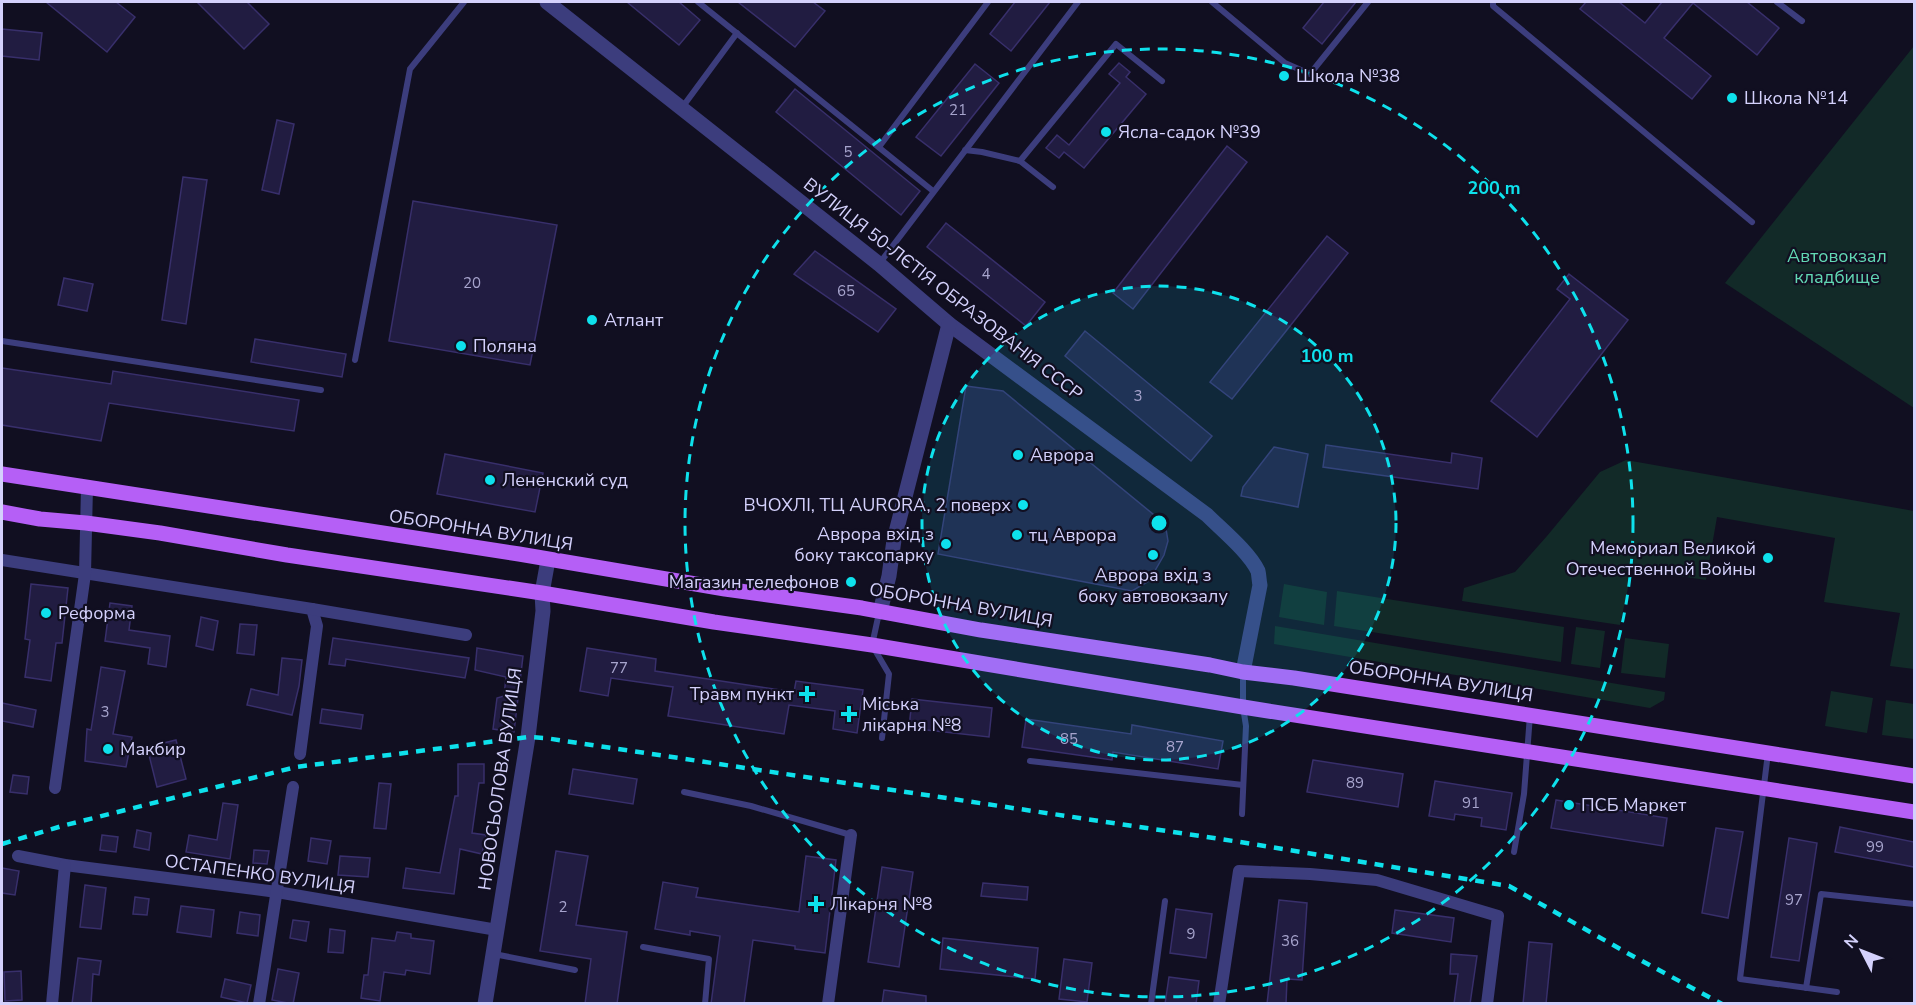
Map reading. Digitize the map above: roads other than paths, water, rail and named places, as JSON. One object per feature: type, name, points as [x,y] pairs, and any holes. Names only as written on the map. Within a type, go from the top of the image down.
[{"type":"main road","name":"ОБОРОННА ВУЛИЦЯ","points":[[2,474],[880,612],[1243,672],[1530,714],[1914,776]]},
{"type":"main road","points":[[2,512],[542,593],[1914,813]]},
{"type":"street","name":"ВУЛИЦЯ 50-ЛЄТІЯ ОБРАЗОВАНІЯ СССР","points":[[547,2],[879,264],[949,324],[1206,515],[1250,559],[1258,572],[1260,585],[1243,672]]},
{"type":"street","points":[[880,612],[889,576],[894,540],[949,324]]},
{"type":"street","points":[[55,788],[85,574],[87,487]]},
{"type":"street","points":[[2,560],[466,635]]},
{"type":"street","name":"НОВОСЬОЛОВА ВУЛИЦЯ","points":[[485,1004],[528,737],[543,611],[542,593],[548,560]]},
{"type":"street","points":[[300,754],[317,626],[312,609]]},
{"type":"street","points":[[259,1004],[293,788]]},
{"type":"street","points":[[828,1004],[851,835]]},
{"type":"street","name":"ОСТАПЕНКО ВУЛИЦЯ","points":[[18,856],[65,865],[277,892],[497,930]]},
{"type":"street","points":[[52,1004],[65,865]]},
{"type":"street","points":[[1220,1004],[1239,871],[1377,880],[1498,916],[1488,1004]]},
{"type":"lane","points":[[355,360],[410,69],[464,2]]},
{"type":"lane","points":[[698,2],[933,191]]},
{"type":"lane","points":[[879,147],[988,2]]},
{"type":"lane","points":[[879,264],[1078,2]]},
{"type":"lane","points":[[1212,2],[1284,63],[1310,74],[1368,2]]},
{"type":"lane","points":[[1493,2],[1493,6],[1752,222]]},
{"type":"lane","points":[[1777,2],[1802,21]]},
{"type":"lane","points":[[681,109],[737,33]]},
{"type":"lane","points":[[1020,161],[1116,44],[1162,81]]},
{"type":"lane","points":[[965,150],[1020,161],[1053,187]]},
{"type":"lane","points":[[2,341],[321,390]]},
{"type":"lane","points":[[880,612],[872,645],[889,674],[882,738]]},
{"type":"lane","points":[[1242,814],[1246,726],[1243,707],[1243,672]]},
{"type":"lane","points":[[1514,852],[1524,794],[1530,714]]},
{"type":"lane","points":[[1768,752],[1740,979],[1837,992]]},
{"type":"lane","points":[[1030,762],[1243,785]]},
{"type":"lane","points":[[684,792],[750,806],[851,835]]},
{"type":"lane","points":[[1806,988],[1821,894],[1914,904]]},
{"type":"lane","points":[[1151,1004],[1165,901]]},
{"type":"lane","points":[[643,947],[709,959],[705,1004]]},
{"type":"lane","points":[[493,954],[574,970]]},
{"type":"railway","points":[[2,844],[62,826],[296,767],[528,737],[545,738],[1240,842],[1509,886],[1722,1004]]},
{"type":"place","name":"Школа №38","points":[[1284,76]]},
{"type":"place","name":"Школа №14","points":[[1732,98]]},
{"type":"place","name":"Ясла-садок №39","points":[[1106,132]]},
{"type":"place","name":"Атлант","points":[[592,320]]},
{"type":"place","name":"Поляна","points":[[461,346]]},
{"type":"place","name":"Аврора","points":[[1018,455]]},
{"type":"place","name":"Лененский суд","points":[[490,480]]},
{"type":"place","name":"ВЧОХЛІ, ТЦ AURORA, 2 поверх","points":[[1023,505]]},
{"type":"place","name":"тц Аврора","points":[[1017,535]]},
{"type":"place","name":"Аврора вхід з боку таксопарку","points":[[946,544]]},
{"type":"place","name":"Аврора вхід з боку автовокзалу","points":[[1153,555]]},
{"type":"place","name":"Мемориал Великой Отечественной Войны","points":[[1768,558]]},
{"type":"place","name":"Магазин телефонов","points":[[851,582]]},
{"type":"place","name":"Реформа","points":[[46,613]]},
{"type":"place","name":"Травм пункт","points":[[807,694]]},
{"type":"place","name":"Міська лікарня №8","points":[[849,714]]},
{"type":"place","name":"Макбир","points":[[108,749]]},
{"type":"place","name":"ПСБ Маркет","points":[[1569,805]]},
{"type":"place","name":"Лікарня №8","points":[[816,904]]},
{"type":"park label","name":"Автовокзал кладбище","points":[[1837,266]]}]
